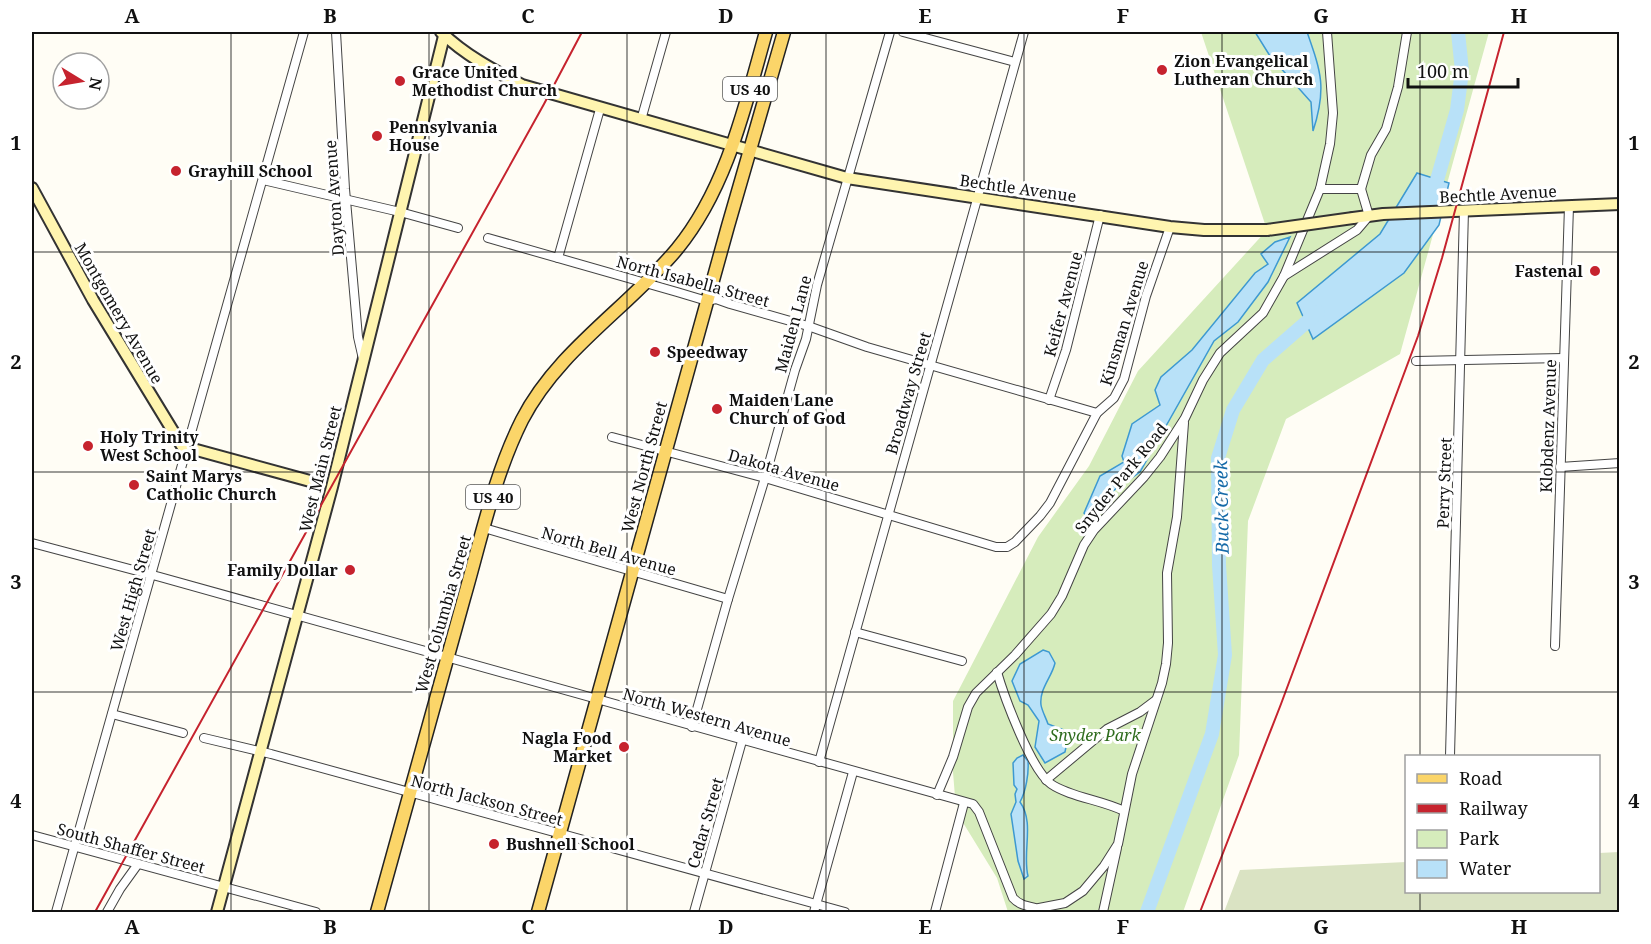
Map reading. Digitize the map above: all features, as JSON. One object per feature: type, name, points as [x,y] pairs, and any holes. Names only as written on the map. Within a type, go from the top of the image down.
[{"type":"main road","name":"US 40","points":[[732,146],[766,32]]},
{"type":"main road","name":"West North Street","points":[[538,912],[665,451],[784,32]]},
{"type":"main road","name":"West Columbia Street","points":[[377,912],[484,528],[506,455],[523,418],[563,362],[644,283],[690,233],[718,182],[732,146]]},
{"type":"street","name":"West High Street","points":[[56,912],[304,32]]},
{"type":"street","name":"Dayton Avenue","points":[[336,32],[346,200],[358,337],[363,361]]},
{"type":"street","points":[[641,120],[666,32]]},
{"type":"street","name":"Maiden Lane","points":[[692,727],[795,370],[806,339],[817,285],[890,32]]},
{"type":"street","points":[[903,32],[1015,62]]},
{"type":"street","name":"Broadway Street","points":[[819,762],[1024,32]]},
{"type":"street","name":"Snyder Park Road","points":[[937,795],[953,757],[968,707],[985,682],[1015,654],[1051,614],[1062,596],[1084,545],[1094,530],[1144,477],[1174,437],[1203,380],[1220,353],[1263,313],[1284,276],[1320,189],[1332,128],[1332,84],[1327,32]]},
{"type":"street","points":[[1284,276],[1357,230],[1369,216],[1361,189],[1371,155],[1386,129],[1398,87],[1407,32]]},
{"type":"street","name":"Bechtle Avenue","points":[[443,33],[457,47],[484,66],[522,85],[847,178],[1170,227],[1204,230],[1267,230],[1383,214],[1620,204]]},
{"type":"street","name":"West Main Street","points":[[217,912],[298,616],[443,33]]},
{"type":"street","points":[[558,258],[600,109]]},
{"type":"street","points":[[263,180],[458,228]]},
{"type":"street","name":"Montgomery Avenue","points":[[32,189],[93,300],[163,418],[178,442],[188,448]]},
{"type":"street","points":[[1320,189],[1361,189]]},
{"type":"street","name":"Klobdenz Avenue","points":[[1555,646],[1569,206]]},
{"type":"street","name":"Perry Street","points":[[1449,755],[1464,210]]},
{"type":"street","name":"Keifer Avenue","points":[[1049,400],[1066,350],[1100,215]]},
{"type":"street","name":"Kinsman Avenue","points":[[949,531],[996,547],[1007,547],[1015,542],[1050,503],[1097,413],[1114,398],[1122,384],[1146,296],[1170,227]]},
{"type":"street","name":"North Isabella Street","points":[[488,238],[707,301],[716,299],[808,326],[867,347],[1097,413]]},
{"type":"street","points":[[1416,361],[1564,358]]},
{"type":"street","name":"Snyder Park Road","points":[[1103,912],[1139,748],[1157,700],[1167,654],[1167,573],[1177,517],[1185,418]]},
{"type":"street","name":"Dakota Avenue","points":[[612,437],[949,531]]},
{"type":"street","points":[[188,448],[321,484]]},
{"type":"street","points":[[1560,467],[1620,464]]},
{"type":"street","name":"North Bell Avenue","points":[[484,528],[728,599]]},
{"type":"street","name":"North Western Avenue","points":[[32,543],[973,804],[979,812],[1012,898],[1022,905],[1047,912]]},
{"type":"street","points":[[855,633],[962,661]]},
{"type":"street","points":[[997,672],[1013,716],[1046,780],[1060,789],[1124,811]]},
{"type":"street","points":[[1046,780],[1107,729],[1140,712],[1157,700]]},
{"type":"street","points":[[112,714],[183,733]]},
{"type":"street","name":"North Jackson Street","points":[[204,738],[705,874],[815,909],[845,912]]},
{"type":"street","name":"Cedar Street","points":[[694,912],[742,741]]},
{"type":"street","points":[[815,909],[853,772]]},
{"type":"street","points":[[935,912],[964,803]]},
{"type":"street","name":"South Shaffer Street","points":[[32,835],[316,912]]},
{"type":"street","name":"Snyder Park Road","points":[[1039,908],[1065,903],[1083,891],[1104,866],[1118,844]]},
{"type":"street","points":[[108,912],[120,888],[138,864]]},
{"type":"green space","name":"Snyder Park","points":[[1201,32],[1489,32],[1400,354],[1286,419],[1248,521],[1239,755],[1183,912],[1008,912],[997,878],[962,821],[955,797],[953,701],[1038,537],[1089,466],[1138,371],[1267,230]]},
{"type":"green space","points":[[1619,852],[1619,912],[1224,912],[1240,870],[1405,862],[1405,893],[1600,893],[1600,853]]},
{"type":"water","points":[[1255,32],[1307,32],[1319,70],[1321,91],[1313,131],[1311,102],[1270,56]]},
{"type":"water","points":[[1417,173],[1449,183],[1439,225],[1404,273],[1313,339],[1297,303],[1380,234]]},
{"type":"water","points":[[1290,237],[1268,282],[1238,322],[1214,341],[1140,472],[1113,491],[1102,511],[1091,521],[1084,513],[1100,476],[1124,462],[1122,456],[1132,424],[1160,405],[1155,390],[1161,377],[1192,350],[1255,273],[1268,264],[1261,254],[1275,242]]},
{"type":"water","points":[[1043,650],[1049,652],[1055,663],[1042,694],[1042,707],[1048,724],[1064,730],[1067,742],[1065,752],[1045,763],[1035,747],[1039,721],[1028,705],[1020,701],[1012,681],[1020,664]]},
{"type":"water","points":[[1023,755],[1028,761],[1025,787],[1020,802],[1028,828],[1026,857],[1028,876],[1024,879],[1018,861],[1011,814],[1016,802],[1017,789],[1014,785],[1013,763]]},
{"type":"waterway","name":"Buck Creek","points":[[1430,196],[1435,187],[1457,110],[1462,71],[1458,32]]},
{"type":"waterway","name":"Buck Creek","points":[[1147,912],[1212,734],[1225,655],[1219,565],[1218,458],[1233,410],[1263,360],[1318,312]]},
{"type":"railway","points":[[95,912],[582,32]]},
{"type":"railway","points":[[1200,912],[1281,704],[1418,336],[1442,258],[1504,32]]},
{"type":"place","name":"Zion Evangelical Lutheran Church","points":[[1162,70]]},
{"type":"place","name":"Grace United Methodist Church","points":[[400,81]]},
{"type":"place","name":"Pennsylvania House","points":[[377,136]]},
{"type":"place","name":"Grayhill School","points":[[176,171]]},
{"type":"place","name":"Fastenal","points":[[1595,271]]},
{"type":"place","name":"Speedway","points":[[655,352]]},
{"type":"place","name":"Maiden Lane Church of God","points":[[717,409]]},
{"type":"place","name":"Holy Trinity West School","points":[[88,446]]},
{"type":"place","name":"Saint Marys Catholic Church","points":[[134,485]]},
{"type":"place","name":"Family Dollar","points":[[350,570]]},
{"type":"place","name":"Nagla Food Market","points":[[624,747]]},
{"type":"place","name":"Bushnell School","points":[[494,844]]}]
